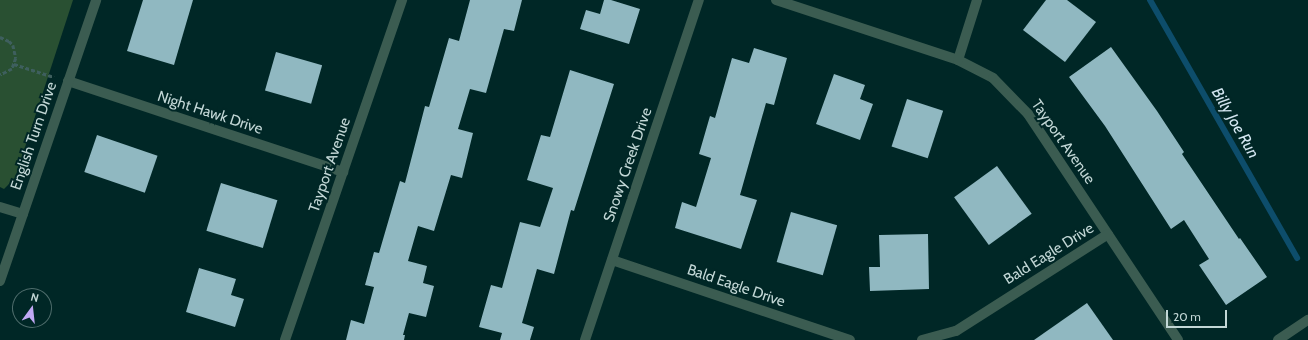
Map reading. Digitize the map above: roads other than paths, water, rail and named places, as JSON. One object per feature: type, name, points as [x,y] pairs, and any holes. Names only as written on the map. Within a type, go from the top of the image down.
[{"type":"street","name":"English Turn Drive","points":[[0,281],[96,0]]},
{"type":"street","name":"Tayport Avenue","points":[[286,340],[402,0]]},
{"type":"street","name":"Snowy Creek Drive","points":[[585,340],[699,0]]},
{"type":"street","name":"Tayport Avenue","points":[[776,0],[958,60],[993,78],[1028,114],[1178,340]]},
{"type":"street","points":[[958,60],[977,0]]},
{"type":"street","name":"Night Hawk Drive","points":[[68,81],[343,172]]},
{"type":"street","points":[[0,207],[23,214]]},
{"type":"street","name":"Bald Eagle Drive","points":[[922,340],[956,330],[1108,234]]},
{"type":"street","name":"Bald Eagle Drive","points":[[612,260],[850,340]]},
{"type":"street","points":[[1278,340],[1308,320]]},
{"type":"waterway","name":"Billy Joe Run","points":[[1150,0],[1297,258]]}]
